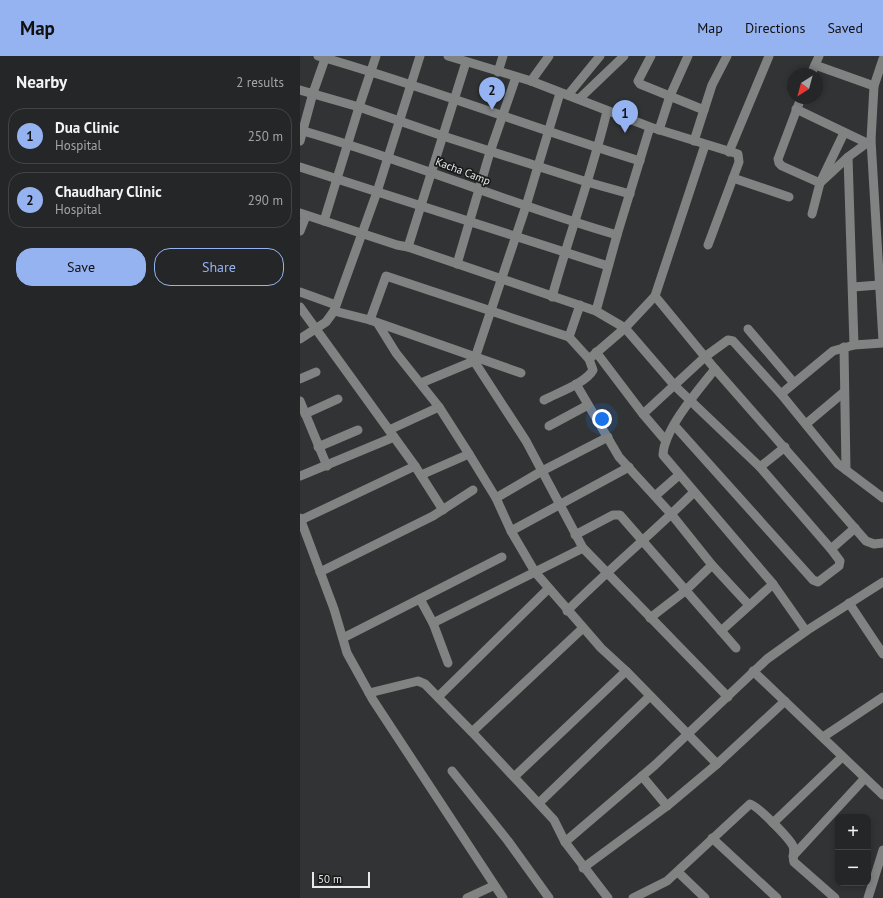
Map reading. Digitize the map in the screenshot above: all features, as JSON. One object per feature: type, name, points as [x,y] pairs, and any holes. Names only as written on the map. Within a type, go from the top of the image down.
[{"type":"street","points":[[324,221],[376,56]]},
{"type":"street","points":[[300,339],[316,330],[326,322],[335,308],[377,192],[420,56]]},
{"type":"street","points":[[448,56],[531,81],[655,128],[705,145],[738,154],[740,157],[708,245]]},
{"type":"street","points":[[498,72],[503,56]]},
{"type":"street","points":[[531,81],[549,56]]},
{"type":"street","points":[[421,383],[474,359],[492,310],[526,206],[537,165],[564,94],[600,56]]},
{"type":"street","points":[[579,99],[624,56]]},
{"type":"street","points":[[651,56],[638,81],[642,86],[704,110]]},
{"type":"street","points":[[596,311],[616,235],[640,161],[688,56]]},
{"type":"street","points":[[694,141],[712,85],[727,56]]},
{"type":"street","points":[[729,152],[769,56]]},
{"type":"street","points":[[814,68],[819,56]]},
{"type":"street","points":[[300,141],[301,131],[323,57],[549,133],[640,161]]},
{"type":"street","points":[[781,394],[833,351],[849,346],[883,342],[877,223],[869,142],[874,86],[883,59]]},
{"type":"street","points":[[408,247],[466,62]]},
{"type":"street","points":[[815,65],[874,86]]},
{"type":"street","points":[[456,264],[490,152],[516,77]]},
{"type":"street","points":[[300,90],[359,107],[490,152],[630,194]]},
{"type":"street","points":[[798,104],[778,159],[779,163],[820,183]]},
{"type":"street","points":[[796,110],[869,142]]},
{"type":"street","points":[[552,297],[564,252],[598,149],[607,111]]},
{"type":"street","name":"Kacha Camp","points":[[301,131],[431,172],[574,223],[616,235]]},
{"type":"street","points":[[812,214],[820,183],[844,132]]},
{"type":"street","points":[[820,183],[848,157],[869,142]]},
{"type":"street","points":[[589,359],[625,328],[655,296],[705,145]]},
{"type":"street","points":[[846,470],[844,392],[853,287],[848,157]]},
{"type":"street","points":[[300,167],[608,266]]},
{"type":"street","points":[[733,178],[789,197]]},
{"type":"street","points":[[300,231],[303,214],[397,245],[408,247],[552,297],[580,305],[596,311],[625,328],[675,386],[760,467],[831,549],[840,564],[815,582],[674,425]]},
{"type":"street","points":[[544,400],[576,384],[591,374],[593,367],[589,359],[577,344],[569,337],[492,310],[386,276],[374,322],[396,353],[439,407],[496,498],[511,531],[535,572],[567,611],[601,648],[626,671],[717,764]]},
{"type":"street","points":[[853,287],[879,285]]},
{"type":"street","points":[[300,292],[335,308],[474,359],[521,373]]},
{"type":"street","points":[[655,296],[706,356],[715,369],[855,528],[870,544],[883,543]]},
{"type":"street","points":[[569,337],[580,305]]},
{"type":"street","points":[[300,307],[415,466],[442,510]]},
{"type":"street","points":[[748,330],[794,383]]},
{"type":"street","points":[[643,414],[706,356],[728,340],[733,341],[781,394],[831,456],[846,470],[883,498]]},
{"type":"street","points":[[596,352],[643,414],[666,441]]},
{"type":"street","points":[[474,359],[526,441],[583,548],[728,697]]},
{"type":"street","points":[[715,369],[674,425],[666,441],[662,455],[773,584],[806,631]]},
{"type":"street","points":[[300,380],[316,372]]},
{"type":"street","points":[[576,384],[608,437],[615,452],[672,515],[712,565],[748,604]]},
{"type":"street","points":[[806,424],[844,392]]},
{"type":"street","points":[[306,414],[338,399]]},
{"type":"street","points":[[300,401],[327,466]]},
{"type":"street","points":[[549,426],[588,405]]},
{"type":"street","points":[[300,476],[327,466],[391,434],[439,407]]},
{"type":"street","points":[[318,447],[358,430]]},
{"type":"street","points":[[496,498],[542,471],[608,437]]},
{"type":"street","points":[[760,467],[785,447]]},
{"type":"street","points":[[421,476],[469,454]]},
{"type":"street","points":[[415,466],[300,519],[320,572],[347,653],[369,693],[493,886],[503,898]]},
{"type":"street","points":[[511,531],[629,467]]},
{"type":"street","points":[[655,496],[680,475]]},
{"type":"street","points":[[320,572],[442,510],[474,490]]},
{"type":"street","points":[[567,611],[607,572],[672,515],[694,492]]},
{"type":"street","points":[[575,535],[617,514],[736,648]]},
{"type":"street","points":[[831,549],[855,528]]},
{"type":"street","points":[[433,623],[583,548]]},
{"type":"street","points":[[343,638],[502,557]]},
{"type":"street","points":[[650,618],[685,591],[712,565]]},
{"type":"street","points":[[565,842],[642,776],[754,671],[806,631],[883,582]]},
{"type":"street","points":[[721,631],[748,604],[773,584]]},
{"type":"street","points":[[438,697],[548,589]]},
{"type":"street","points":[[420,599],[433,623],[448,663]]},
{"type":"street","points":[[849,603],[883,654]]},
{"type":"street","points":[[472,732],[583,628]]},
{"type":"street","points":[[514,777],[626,671]]},
{"type":"street","points":[[754,671],[883,795]]},
{"type":"street","points":[[369,693],[418,681],[425,684],[472,732],[559,827],[565,842],[583,868],[608,898]]},
{"type":"street","points":[[539,804],[650,696]]},
{"type":"street","points":[[823,737],[883,697]]},
{"type":"street","points":[[583,868],[667,806],[717,764],[785,701]]},
{"type":"street","points":[[773,823],[842,757]]},
{"type":"street","points":[[452,771],[503,835],[549,898]]},
{"type":"street","points":[[642,776],[667,806]]},
{"type":"street","points":[[793,856],[866,778]]},
{"type":"street","points":[[636,897],[661,886],[678,872],[712,838],[750,804],[773,823],[793,846],[794,862],[835,898]]},
{"type":"street","points":[[712,838],[777,898]]},
{"type":"street","points":[[868,898],[883,850]]},
{"type":"street","points":[[678,872],[705,898]]},
{"type":"street","points":[[467,898],[493,886]]},
{"type":"place","name":"Chaudhary Clinic","points":[[492,110]]},
{"type":"place","name":"Dua Clinic","points":[[625,133]]}]
